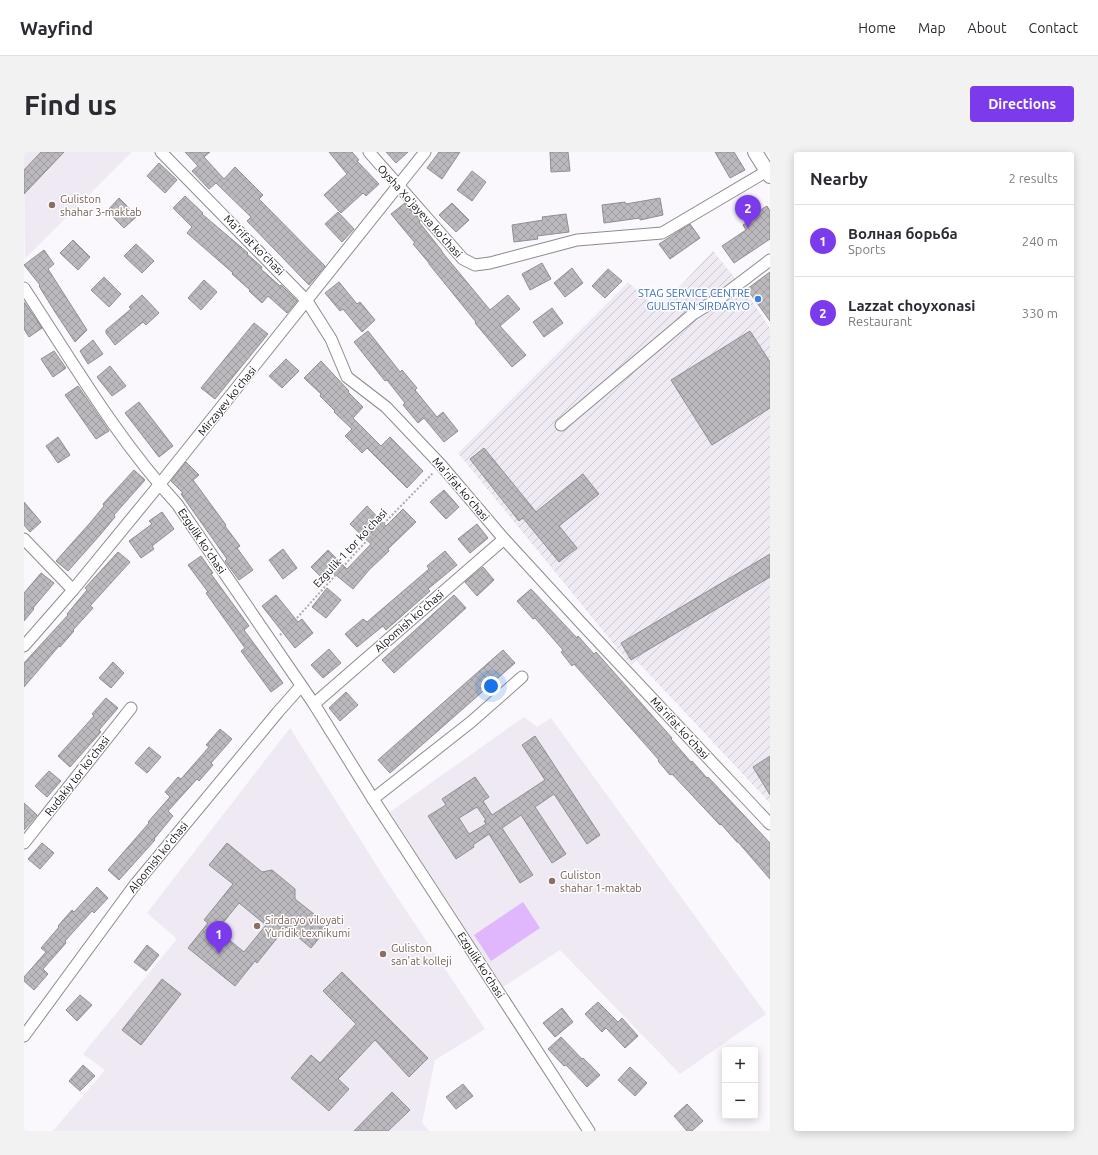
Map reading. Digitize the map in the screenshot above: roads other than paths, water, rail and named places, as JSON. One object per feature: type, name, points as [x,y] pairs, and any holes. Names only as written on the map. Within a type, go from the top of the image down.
[{"type":"main road","points":[[754,152],[768,173]]},
{"type":"street","name":"Ma'rifat ko'chasi","points":[[161,152],[307,301],[331,339],[347,377],[386,407],[441,465],[504,539],[770,824]]},
{"type":"street","name":"Oysha Xo'jayeva ko'chasi","points":[[368,152],[462,259],[475,265],[490,264],[577,240],[662,234],[768,173]]},
{"type":"street","name":"Mirzayev ko'chasi","points":[[24,646],[73,590],[159,485],[425,152]]},
{"type":"street","points":[[561,425],[693,314],[724,295],[770,260]]},
{"type":"street","name":"Ezgulik ko'chasi","points":[[24,288],[120,434],[159,485],[177,504],[302,686],[373,799],[589,1131]]},
{"type":"street","points":[[24,539],[73,590]]},
{"type":"street","name":"Alpomish ko'chasi","points":[[314,704],[504,539]]},
{"type":"street","points":[[373,799],[471,722],[522,678]]},
{"type":"street","name":"Alpomish ko'chasi","points":[[24,1036],[134,886],[278,712],[302,686]]},
{"type":"street","name":"Rudakiy tor ko'chasi","points":[[24,843],[131,708]]},
{"type":"place","name":"Guliston shahar 3-maktab","points":[[52,205]]},
{"type":"place","name":"Lazzat choyxonasi","points":[[748,228]]},
{"type":"place","name":"STAG SERVICE CENTRE GULISTAN SIRDARYO","points":[[758,299]]},
{"type":"place","name":"Guliston shahar 1-maktab","points":[[552,881]]},
{"type":"place","name":"Sirdaryo viloyati Yuridik texnikumi","points":[[257,926]]},
{"type":"place","name":"Волная борьба","points":[[219,954]]},
{"type":"place","name":"Guliston san'at kolleji","points":[[383,954]]}]
